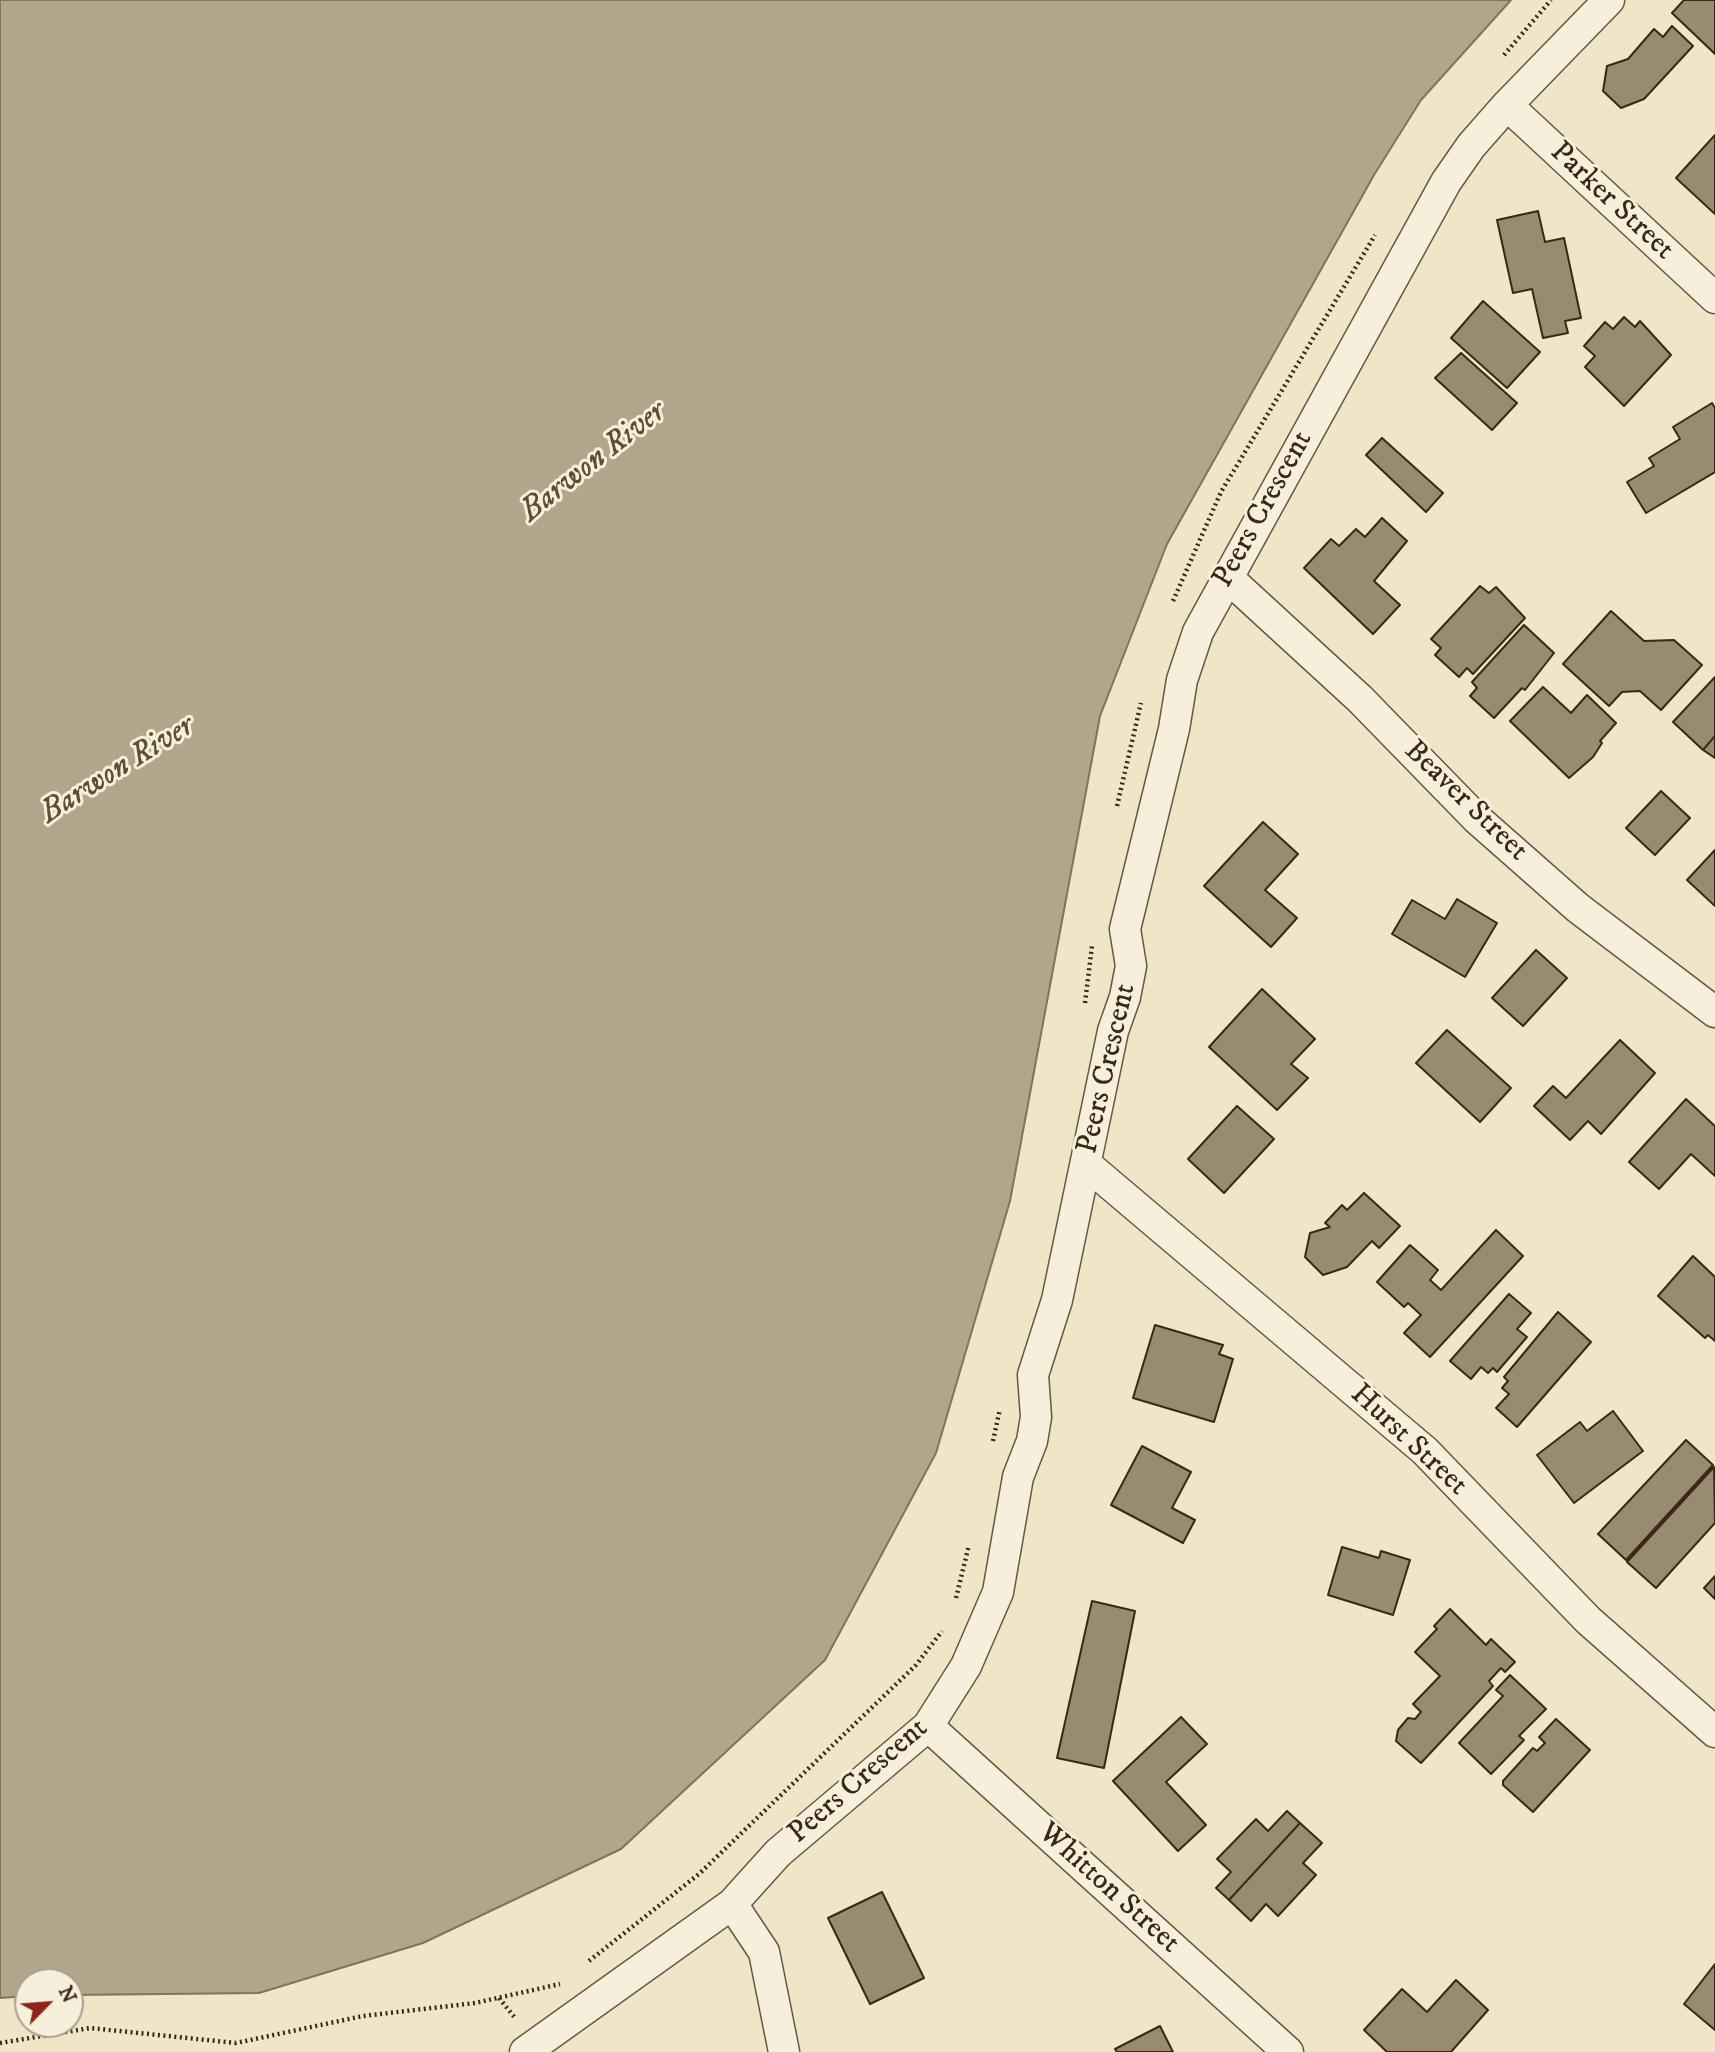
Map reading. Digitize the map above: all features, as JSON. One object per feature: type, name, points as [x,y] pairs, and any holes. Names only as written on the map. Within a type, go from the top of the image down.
[{"type":"street","name":"Peers Crescent","points":[[525,2052],[732,1904],[778,1853],[928,1727],[966,1666],[998,1592],[1018,1477],[1032,1441],[1036,1417],[1033,1376],[1057,1300],[1113,1031],[1125,997],[1131,966],[1125,929],[1174,729],[1182,680],[1198,632],[1446,182],[1471,146],[1507,105],[1609,0]]},
{"type":"street","name":"Parker Street","points":[[1507,105],[1715,298]]},
{"type":"street","name":"Beaver Street","points":[[1227,577],[1360,699],[1477,819],[1578,908],[1715,1012]]},
{"type":"street","name":"Hurst Street","points":[[1086,1164],[1425,1451],[1588,1620],[1715,1732]]},
{"type":"street","name":"Whitton Street","points":[[928,1727],[1288,2052]]},
{"type":"street","points":[[732,1904],[764,1952],[784,2052]]},
{"type":"path","points":[[1497,64],[1551,0]]},
{"type":"path","points":[[1171,606],[1221,492],[1377,232]]},
{"type":"path","points":[[1116,812],[1143,694]]},
{"type":"path","points":[[1084,1011],[1092,944]]},
{"type":"path","points":[[991,1450],[1002,1398]]},
{"type":"path","points":[[954,1607],[970,1541]]},
{"type":"path","points":[[582,1967],[699,1874],[916,1665],[944,1629]]},
{"type":"path","points":[[0,2043],[90,2028],[236,2043],[363,2016],[475,2003],[560,1984],[571,1976]]},
{"type":"water","name":"Barwon River","points":[[0,0],[1511,0],[1421,100],[1374,175],[1167,544],[1100,716],[1010,1201],[936,1453],[825,1660],[621,1849],[423,1943],[259,1993],[84,1995],[84,1968],[14,1968],[14,1997],[0,1998]]},
{"type":"building","points":[[1684,0],[1715,0],[1715,54],[1672,13]]},
{"type":"building","points":[[1672,26],[1693,46],[1644,99],[1621,108],[1603,91],[1607,66],[1628,59],[1654,29],[1663,37]]},
{"type":"building","points":[[1715,135],[1715,214],[1676,178]]},
{"type":"building","points":[[1538,211],[1545,242],[1564,238],[1581,318],[1565,321],[1568,333],[1543,338],[1532,289],[1513,293],[1497,220]]},
{"type":"building","points":[[1483,301],[1540,352],[1507,388],[1451,338]]},
{"type":"building","points":[[1624,317],[1635,327],[1640,321],[1671,355],[1624,406],[1585,367],[1595,356],[1584,346],[1605,322],[1613,329]]},
{"type":"building","points":[[1461,353],[1517,403],[1492,430],[1435,378]]},
{"type":"building","points":[[1712,403],[1715,408],[1715,472],[1646,513],[1627,482],[1654,466],[1649,458],[1680,439],[1673,427]]},
{"type":"building","points":[[1382,438],[1443,493],[1426,512],[1366,455]]},
{"type":"building","points":[[1382,518],[1407,541],[1374,581],[1400,605],[1373,634],[1304,568],[1331,539],[1339,546],[1356,529],[1365,537]]},
{"type":"building","points":[[1480,586],[1489,593],[1496,587],[1525,618],[1473,674],[1467,668],[1459,677],[1435,655],[1441,648],[1431,639]]},
{"type":"building","points":[[1611,611],[1644,641],[1674,640],[1702,665],[1661,710],[1640,691],[1622,692],[1609,706],[1563,664]]},
{"type":"building","points":[[1524,625],[1554,653],[1525,690],[1522,688],[1494,718],[1470,696],[1477,688],[1472,682]]},
{"type":"building","points":[[1715,677],[1715,736],[1703,750],[1673,722]]},
{"type":"building","points":[[1543,687],[1571,713],[1587,695],[1616,723],[1600,741],[1602,743],[1593,757],[1569,778],[1510,721]]},
{"type":"building","points":[[1715,736],[1715,758],[1703,750]]},
{"type":"building","points":[[1661,791],[1690,818],[1655,855],[1626,828]]},
{"type":"building","points":[[1263,822],[1298,854],[1265,890],[1297,918],[1271,947],[1204,886]]},
{"type":"building","points":[[1715,850],[1715,906],[1687,880]]},
{"type":"building","points":[[1457,899],[1497,923],[1465,977],[1392,934],[1412,900],[1445,919]]},
{"type":"building","points":[[1536,950],[1567,978],[1523,1026],[1492,998]]},
{"type":"building","points":[[1262,989],[1315,1039],[1291,1064],[1308,1078],[1277,1110],[1209,1047]]},
{"type":"building","points":[[1447,1030],[1511,1088],[1480,1122],[1416,1063]]},
{"type":"building","points":[[1620,1040],[1655,1073],[1601,1134],[1588,1121],[1570,1140],[1534,1106],[1553,1086],[1566,1098]]},
{"type":"building","points":[[1686,1099],[1715,1126],[1715,1176],[1691,1154],[1659,1189],[1629,1162]]},
{"type":"building","points":[[1237,1106],[1274,1139],[1224,1193],[1188,1159]]},
{"type":"building","points":[[1364,1193],[1400,1226],[1379,1248],[1372,1241],[1347,1267],[1323,1275],[1305,1257],[1310,1233],[1330,1227],[1325,1223],[1342,1205],[1347,1210]]},
{"type":"building","points":[[1496,1230],[1523,1256],[1430,1357],[1404,1333],[1421,1315],[1408,1303],[1404,1307],[1377,1282],[1410,1245],[1438,1270],[1430,1280],[1441,1290]]},
{"type":"building","points":[[1693,1256],[1715,1277],[1715,1341],[1708,1335],[1705,1338],[1658,1296]]},
{"type":"building","points":[[1509,1294],[1531,1313],[1517,1329],[1527,1337],[1497,1372],[1493,1368],[1488,1373],[1481,1367],[1471,1379],[1450,1361]]},
{"type":"building","points":[[1558,1312],[1591,1342],[1517,1427],[1496,1408],[1509,1394],[1502,1388],[1508,1381],[1504,1377]]},
{"type":"building","points":[[1155,1325],[1223,1345],[1219,1354],[1233,1359],[1214,1422],[1133,1398]]},
{"type":"building","points":[[1613,1411],[1643,1451],[1574,1503],[1537,1455],[1580,1422],[1587,1431]]},
{"type":"building","points":[[1686,1440],[1713,1465],[1626,1560],[1598,1534]]},
{"type":"building","points":[[1142,1446],[1191,1472],[1172,1508],[1195,1520],[1183,1543],[1111,1505]]},
{"type":"building","points":[[1714,1467],[1715,1523],[1656,1588],[1627,1562]]},
{"type":"building","points":[[1342,1547],[1379,1558],[1381,1551],[1410,1560],[1393,1615],[1328,1595]]},
{"type":"building","points":[[1715,1576],[1715,1599],[1704,1588]]},
{"type":"building","points":[[1092,1601],[1135,1611],[1104,1768],[1057,1758]]},
{"type":"building","points":[[1450,1609],[1486,1645],[1491,1639],[1515,1662],[1505,1672],[1501,1668],[1489,1681],[1493,1686],[1421,1763],[1396,1741],[1398,1730],[1408,1718],[1415,1719],[1421,1712],[1413,1704],[1440,1676],[1415,1652],[1437,1629],[1434,1626]]},
{"type":"building","points":[[1510,1675],[1546,1709],[1519,1736],[1524,1740],[1491,1774],[1459,1743],[1503,1696],[1496,1690]]},
{"type":"building","points":[[1181,1717],[1207,1744],[1166,1782],[1206,1825],[1178,1851],[1113,1781]]},
{"type":"building","points":[[1556,1719],[1590,1750],[1533,1812],[1503,1785],[1503,1781],[1533,1748],[1537,1751],[1545,1743],[1539,1737]]},
{"type":"building","points":[[1287,1811],[1300,1823],[1229,1900],[1216,1888],[1231,1872],[1217,1859],[1256,1819],[1268,1831]]},
{"type":"building","points":[[1300,1823],[1322,1843],[1303,1863],[1316,1875],[1278,1916],[1266,1904],[1251,1921],[1229,1900]]},
{"type":"building","points":[[882,1892],[924,1978],[870,2004],[828,1918]]},
{"type":"building","points":[[1715,1964],[1715,2030],[1684,2004]]},
{"type":"building","points":[[1456,1980],[1488,2010],[1451,2052],[1387,2052],[1364,2030],[1402,1989],[1427,2012]]},
{"type":"building","points":[[1160,2026],[1173,2052],[1117,2052],[1115,2049]]}]
